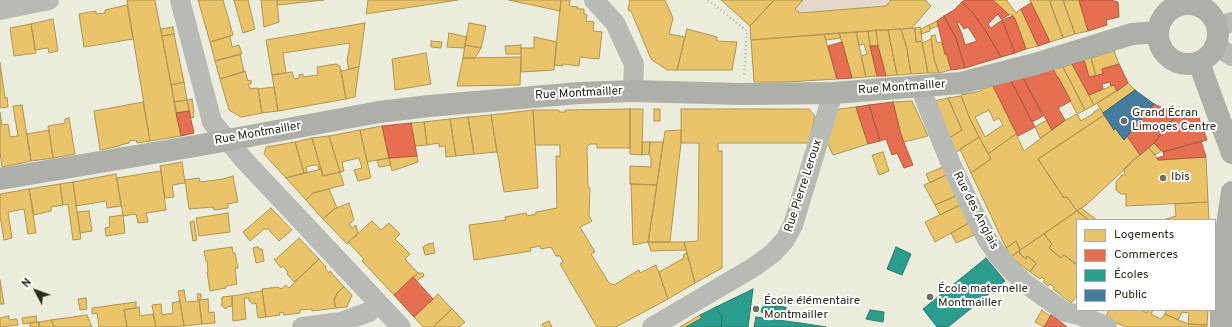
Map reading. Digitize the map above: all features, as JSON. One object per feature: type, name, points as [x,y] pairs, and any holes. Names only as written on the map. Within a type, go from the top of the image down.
[{"type":"main road","points":[[1194,2],[1209,11],[1224,37],[1209,56],[1198,63],[1184,64],[1170,59],[1160,48],[1157,32],[1164,5],[1194,2]]},
{"type":"main road","name":"Rue Montmailler","points":[[0,179],[378,112],[429,106],[578,93],[633,91],[742,94],[833,93],[961,83],[1035,64],[1132,34],[1157,32]]},
{"type":"main road","points":[[1198,63],[1232,153]]},
{"type":"main road","points":[[1221,327],[1227,261],[1221,253],[1232,192]]},
{"type":"street","points":[[0,10],[49,0]]},
{"type":"street","points":[[180,0],[212,122],[245,161],[401,327]]},
{"type":"street","points":[[594,0],[615,23],[634,64],[633,91]]},
{"type":"street","name":"Rue des Anglais","points":[[920,87],[950,162],[987,239],[998,255],[1026,284],[1065,312],[1080,315],[1107,327]]},
{"type":"street","name":"Rue Pierre Leroux","points":[[652,327],[754,267],[774,253],[785,240],[793,225],[833,93]]},
{"type":"street","points":[[302,327],[341,322],[369,312],[378,303]]},
{"type":"path","points":[[708,0],[747,31],[742,94]]},
{"type":"shaded area","points":[[803,0],[891,0],[886,6],[800,13],[795,9]]},
{"type":"building: Logements","points":[[127,0],[155,0],[181,136],[150,141]]},
{"type":"building: Logements","points":[[198,0],[223,0],[233,35],[210,42]]},
{"type":"building: Logements","points":[[234,0],[248,0],[255,29],[243,33]]},
{"type":"building: Logements","points":[[261,0],[277,0],[279,22],[264,27]]},
{"type":"building: Logements","points":[[277,0],[324,0],[277,5]]},
{"type":"building: Logements","points":[[368,0],[458,0],[366,14]]},
{"type":"building: Logements","points":[[509,0],[561,0],[560,11]]},
{"type":"building: Logements","points":[[561,0],[570,0],[569,6],[578,7],[577,9],[584,9],[584,14],[587,15],[586,21],[594,22],[593,31],[602,32],[599,59],[580,57],[579,66],[563,64],[563,66],[554,65]]},
{"type":"building: Logements","points":[[630,0],[665,0],[673,18],[669,34],[685,37],[677,70],[667,70],[651,59],[631,11],[628,10]]},
{"type":"building: Logements","points":[[721,0],[774,0],[750,26]]},
{"type":"building: Logements","points":[[774,0],[803,0],[795,9],[800,13],[886,6],[891,0],[925,0],[931,6],[912,28],[751,40],[750,26]]},
{"type":"building: Logements","points":[[993,0],[1008,0],[1007,1],[1016,13],[1021,9],[1038,46],[1026,49],[1015,19]]},
{"type":"building: Logements","points":[[1030,0],[1049,0],[1063,38],[1050,42]]},
{"type":"building: Logements","points":[[1063,0],[1075,34],[1063,38],[1050,1]]},
{"type":"building: Logements","points":[[1063,0],[1079,0],[1088,31],[1075,34]]},
{"type":"building: Logements","points":[[127,5],[133,39],[84,47],[79,14],[96,11],[96,14],[105,13],[105,10]]},
{"type":"building: Logements","points":[[53,19],[58,51],[49,53],[48,48],[35,50],[31,24]]},
{"type":"building: Logements","points":[[937,21],[938,26],[930,29],[929,25]]},
{"type":"building: Logements","points":[[365,23],[359,67],[349,69],[347,61],[350,43],[283,53],[286,73],[272,75],[266,40]]},
{"type":"building: Logements","points":[[469,23],[486,26],[481,48],[465,45]]},
{"type":"building: Logements","points":[[31,24],[36,53],[14,56],[10,28]]},
{"type":"building: Logements","points":[[929,25],[930,31],[921,34],[921,29]]},
{"type":"building: Logements","points":[[173,27],[174,34],[162,36],[161,29]]},
{"type":"building: Logements","points":[[920,27],[922,41],[916,42],[915,28]]},
{"type":"building: Logements","points":[[915,28],[916,42],[922,41],[928,73],[911,74],[907,49],[901,29]]},
{"type":"building: Logements","points":[[687,29],[717,37],[717,41],[737,42],[732,70],[677,70]]},
{"type":"building: Logements","points":[[901,29],[907,49],[911,74],[897,75],[888,30]]},
{"type":"building: Logements","points":[[876,30],[878,46],[870,46],[868,31]]},
{"type":"building: Logements","points":[[876,30],[888,30],[897,75],[886,76],[878,46]]},
{"type":"building: Logements","points":[[868,31],[877,76],[866,77],[861,56],[867,54],[864,44],[859,45],[856,32]]},
{"type":"building: Logements","points":[[856,32],[866,77],[852,78],[839,33]]},
{"type":"building: Logements","points":[[449,33],[467,37],[464,48],[447,47]]},
{"type":"building: Logements","points":[[839,33],[841,38],[826,40],[824,34]]},
{"type":"building: Logements","points":[[174,34],[184,82],[171,85],[162,36]]},
{"type":"building: Logements","points":[[824,34],[837,79],[754,82],[751,40]]},
{"type":"building: Logements","points":[[935,35],[937,43],[942,42],[951,70],[939,73],[934,59],[931,36]]},
{"type":"building: Logements","points":[[230,36],[232,47],[239,45],[242,54],[215,61],[210,42]]},
{"type":"building: Logements","points":[[534,37],[557,42],[554,70],[521,72],[521,48],[534,48]]},
{"type":"building: Logements","points":[[931,39],[934,59],[939,73],[928,73],[922,43]]},
{"type":"building: Logements","points":[[431,41],[442,42],[441,48],[431,47]]},
{"type":"building: Logements","points":[[465,45],[481,48],[475,58],[463,58]]},
{"type":"building: Logements","points":[[521,45],[521,54],[506,54],[505,46]]},
{"type":"building: Logements","points":[[1114,51],[1119,64],[1102,69],[1103,74],[1096,76],[1091,58]]},
{"type":"building: Logements","points":[[426,53],[431,84],[395,90],[392,59]]},
{"type":"building: Logements","points":[[240,54],[244,72],[220,79],[215,61]]},
{"type":"building: Logements","points":[[521,57],[520,85],[457,86],[463,58]]},
{"type":"building: Logements","points":[[1091,58],[1096,76],[1089,77],[1084,60]]},
{"type":"building: Logements","points":[[0,63],[5,98],[7,97],[8,107],[0,108]]},
{"type":"building: Logements","points":[[336,64],[340,66],[346,99],[278,111],[272,75],[292,72],[294,79],[299,78],[299,75],[303,74],[303,77],[318,75],[317,67]]},
{"type":"building: Logements","points":[[1072,64],[1094,105],[1085,110],[1063,67]]},
{"type":"building: Logements","points":[[359,67],[355,97],[346,99],[341,71]]},
{"type":"building: Logements","points":[[1063,67],[1085,110],[1077,114],[1053,69]]},
{"type":"building: Logements","points":[[245,71],[248,81],[251,80],[251,84],[248,84],[250,89],[258,88],[262,113],[241,117],[229,110],[220,79]]},
{"type":"building: Logements","points":[[184,82],[187,100],[174,102],[171,85]]},
{"type":"building: Logements","points":[[1128,83],[1135,90],[1103,113],[1097,103]]},
{"type":"building: Logements","points":[[1114,85],[1117,91],[1094,105],[1089,95]]},
{"type":"building: Logements","points":[[993,86],[1016,134],[988,154],[970,119],[961,95],[981,91],[981,89]],"holes":[[[989,110],[994,121],[999,118],[1003,125],[985,137],[975,117]]]},
{"type":"building: Logements","points":[[274,87],[278,111],[262,113],[258,89]]},
{"type":"building: Logements","points":[[961,96],[979,137],[955,153],[949,138],[962,130],[948,98]]},
{"type":"building: Logements","points":[[948,98],[962,130],[949,138],[934,101]]},
{"type":"building: Logements","points":[[192,99],[194,117],[191,118],[187,100]]},
{"type":"building: Logements","points":[[187,100],[189,111],[176,113],[174,102]]},
{"type":"building: Logements","points":[[912,101],[928,136],[904,142],[900,132],[893,102]]},
{"type":"building: Logements","points":[[143,102],[150,141],[137,143],[136,140],[129,141],[129,143],[120,146],[100,150],[94,111]]},
{"type":"building: Logements","points":[[22,105],[31,161],[2,167],[0,152],[0,112],[2,125],[8,124],[10,137],[18,136],[13,106]]},
{"type":"building: Logements","points":[[856,107],[868,144],[833,155],[826,140],[836,113],[839,109]]},
{"type":"building: Logements","points":[[1100,108],[1104,115],[1038,159],[1064,198],[1067,197],[1077,211],[1020,250],[1016,241],[1006,248],[971,173],[991,159],[988,154],[1016,134],[1024,151],[1064,121],[1077,114],[1081,121]]},
{"type":"building: Logements","points":[[630,109],[643,109],[642,155],[630,154]]},
{"type":"building: Logements","points":[[630,109],[630,148],[597,148],[597,144],[590,144],[587,147],[588,187],[590,188],[589,216],[592,221],[580,227],[595,252],[591,254],[609,283],[614,285],[639,270],[640,273],[656,265],[668,299],[616,327],[597,327],[560,264],[563,262],[560,256],[556,256],[551,247],[541,249],[540,246],[530,248],[531,251],[474,260],[469,225],[506,220],[505,217],[526,213],[527,216],[536,214],[536,212],[557,208],[556,156],[560,156],[560,145],[535,145],[533,110],[559,110],[559,112],[565,112],[565,110]]},
{"type":"building: Logements","points":[[654,109],[660,109],[660,121],[654,121]]},
{"type":"building: Logements","points":[[681,109],[809,109],[815,116],[809,143],[718,143],[718,151],[722,151],[722,268],[695,283],[684,242],[698,241],[699,143],[681,143]]},
{"type":"building: Logements","points":[[533,110],[538,188],[504,192],[491,115]]},
{"type":"building: Logements","points":[[491,115],[497,152],[474,154],[468,117]]},
{"type":"building: Logements","points":[[1104,115],[1114,130],[1115,128],[1124,140],[1127,136],[1140,155],[1086,205],[1077,211],[1067,197],[1064,198],[1038,159]]},
{"type":"building: Logements","points":[[468,117],[474,154],[456,156],[450,119]]},
{"type":"building: Logements","points":[[69,118],[75,154],[53,158],[48,126],[65,123],[65,119]]},
{"type":"building: Logements","points":[[450,119],[456,156],[446,157],[445,146],[439,147],[439,143],[427,145],[424,122]]},
{"type":"building: Logements","points":[[1047,120],[1052,130],[1040,138],[1035,127]]},
{"type":"building: Logements","points":[[424,122],[427,145],[415,146],[411,123]]},
{"type":"building: Logements","points":[[382,126],[389,158],[367,162],[360,130]]},
{"type":"building: Logements","points":[[49,130],[53,158],[31,161],[27,134]]},
{"type":"building: Logements","points":[[360,130],[371,178],[358,181],[354,170],[362,168],[359,158],[342,162],[344,171],[340,172],[329,136]]},
{"type":"building: Logements","points":[[681,130],[681,143],[670,242],[648,242],[665,131]]},
{"type":"building: Logements","points":[[329,136],[340,172],[323,176],[312,138]]},
{"type":"building: Logements","points":[[979,137],[991,159],[971,173],[960,149]]},
{"type":"building: Logements","points":[[312,138],[321,169],[319,169],[318,165],[314,165],[306,167],[307,172],[304,173],[295,142]]},
{"type":"building: Logements","points":[[295,142],[304,173],[286,178],[264,154],[266,147]]},
{"type":"building: Logements","points":[[642,142],[650,142],[649,154],[642,155]]},
{"type":"building: Logements","points":[[650,142],[663,142],[657,185],[630,184],[630,166],[651,167],[651,157],[649,155]]},
{"type":"building: Logements","points":[[1154,143],[1161,151],[1155,155],[1149,148]]},
{"type":"building: Logements","name":"Ibis","points":[[1149,148],[1158,160],[1206,157],[1208,202],[1126,206],[1126,194],[1121,194],[1116,190],[1116,182],[1122,175],[1125,175],[1124,169],[1134,159]]},
{"type":"building: Logements","points":[[883,152],[889,171],[879,175],[872,155]]},
{"type":"building: Logements","points":[[417,156],[418,162],[392,171],[389,158]]},
{"type":"building: Logements","points":[[389,158],[391,165],[379,167],[377,160]]},
{"type":"building: Logements","points":[[182,162],[185,183],[172,185],[174,197],[165,198],[160,166]]},
{"type":"building: Logements","points":[[943,167],[946,175],[930,183],[926,174]]},
{"type":"building: Logements","points":[[321,169],[323,176],[340,172],[344,185],[313,193],[306,200],[286,178]]},
{"type":"building: Logements","points":[[161,171],[166,210],[146,213],[148,222],[138,223],[136,214],[123,216],[117,178]]},
{"type":"building: Logements","points":[[116,174],[121,206],[107,208],[106,201],[76,206],[73,182]]},
{"type":"building: Logements","points":[[946,175],[956,196],[935,205],[924,185]]},
{"type":"building: Logements","points":[[233,176],[238,202],[228,204],[228,208],[214,210],[213,207],[189,209],[185,180],[199,178],[200,182]]},
{"type":"building: Logements","points":[[73,182],[81,239],[73,240],[68,204],[63,205],[60,184]]},
{"type":"building: Logements","points":[[60,184],[63,205],[51,207],[51,211],[34,215],[29,189]]},
{"type":"building: Logements","points":[[631,184],[657,185],[648,242],[633,245]]},
{"type":"building: Logements","points":[[29,189],[36,233],[28,234],[24,209],[8,212],[12,238],[4,240],[0,215],[0,194]]},
{"type":"building: Logements","points":[[329,189],[337,208],[323,219],[306,200],[313,193]]},
{"type":"building: Logements","points":[[956,196],[960,205],[940,215],[935,205]]},
{"type":"building: Logements","points":[[1208,202],[1209,219],[1166,219],[1176,216],[1175,204]]},
{"type":"building: Logements","points":[[349,203],[354,220],[349,224],[352,228],[356,225],[358,234],[347,244],[323,219],[334,209]]},
{"type":"building: Logements","points":[[960,205],[969,223],[935,242],[925,222]]},
{"type":"building: Logements","points":[[271,208],[292,230],[279,241],[268,229],[264,229],[250,241],[243,232]]},
{"type":"building: Logements","points":[[1081,208],[1096,219],[1088,219],[1077,211]]},
{"type":"building: Logements","points":[[89,211],[92,231],[80,233],[77,212]]},
{"type":"building: Logements","points":[[1077,211],[1088,219],[1076,219],[1076,264],[1064,255],[1061,258],[1049,248],[1052,244],[1044,234]]},
{"type":"building: Logements","points":[[228,213],[230,232],[199,236],[196,218]]},
{"type":"building: Logements","points":[[123,215],[125,233],[106,236],[105,228],[110,227],[109,217]]},
{"type":"building: Logements","points":[[194,221],[197,240],[193,241],[190,222]]},
{"type":"building: Logements","points":[[372,221],[381,230],[389,223],[400,234],[395,239],[410,254],[405,259],[418,273],[394,295],[362,261],[364,259],[348,242]]},
{"type":"building: Logements","points":[[969,223],[974,235],[956,243],[951,233]]},
{"type":"building: Logements","points":[[1044,234],[1052,244],[1049,248],[1061,258],[1064,255],[1076,264],[1076,297],[1071,303],[1053,289],[1054,287],[1050,284],[1048,286],[1043,282],[1045,280],[1042,277],[1040,279],[1030,272],[1036,263],[1027,256],[1026,259],[1019,251]]},
{"type":"building: Logements","points":[[299,238],[319,259],[294,282],[287,274],[288,272],[283,266],[281,268],[274,259],[276,259]]},
{"type":"building: Logements","points":[[1016,241],[1020,250],[1011,257],[1006,248]]},
{"type":"building: Logements","points":[[648,242],[684,242],[686,250],[651,251]]},
{"type":"building: Logements","points":[[433,243],[435,253],[425,255],[423,247]]},
{"type":"building: Logements","points":[[232,247],[233,253],[235,253],[238,268],[235,268],[237,284],[210,291],[207,261],[204,251]]},
{"type":"building: Logements","points":[[258,247],[259,249],[262,249],[264,261],[256,263],[253,248]]},
{"type":"building: Logements","points":[[1019,251],[1026,259],[1027,256],[1036,263],[1030,272],[1011,257]]},
{"type":"building: Logements","points":[[687,253],[695,283],[668,299],[659,272],[684,258],[683,255]]},
{"type":"building: Logements","points":[[319,259],[329,273],[330,271],[344,287],[338,292],[334,300],[336,308],[312,311],[312,309],[300,310],[300,313],[284,315],[283,312],[279,313],[280,315],[266,317],[262,289],[278,287],[281,289],[286,285],[289,288]]},
{"type":"building: Logements","points":[[418,273],[423,273],[424,276],[416,281],[413,277]]},
{"type":"building: Logements","points":[[0,280],[4,304],[0,304]]},
{"type":"building: Logements","points":[[344,287],[352,295],[347,307],[336,308],[334,300],[338,292]]},
{"type":"building: Logements","points":[[184,290],[186,302],[198,301],[197,294],[201,294],[201,300],[199,300],[202,324],[184,326],[178,291]]},
{"type":"building: Logements","points":[[262,291],[266,317],[258,318],[256,303],[253,304],[249,301],[249,298],[244,298],[246,319],[233,321],[232,296]]},
{"type":"building: Logements","points":[[438,294],[452,309],[433,327],[423,327],[414,317]]},
{"type":"building: Logements","points":[[232,296],[232,306],[227,307],[226,309],[221,305],[222,297]]},
{"type":"building: Logements","points":[[86,298],[87,309],[80,310],[78,299]]},
{"type":"building: Logements","points":[[208,299],[209,313],[214,312],[215,323],[202,324],[199,300]]},
{"type":"building: Logements","points":[[180,301],[184,326],[156,327],[152,305],[161,304],[162,315],[173,313],[172,303]]},
{"type":"building: Logements","points":[[136,302],[136,308],[124,310],[127,327],[99,327],[97,313],[92,314],[92,308]]},
{"type":"building: Logements","points":[[139,307],[140,316],[153,314],[156,327],[127,327],[124,310]]},
{"type":"building: Logements","points":[[452,309],[465,322],[459,327],[433,327]]},
{"type":"building: Logements","points":[[1042,310],[1051,317],[1044,327],[1035,322]]},
{"type":"building: Logements","points":[[1108,311],[1143,311],[1147,313],[1148,311],[1152,311],[1151,314],[1161,319],[1165,314],[1188,324],[1207,325],[1207,327],[1126,327],[1105,318]]},
{"type":"building: Logements","points":[[1166,311],[1208,311],[1207,325],[1188,324],[1189,313],[1182,312],[1178,320],[1165,314]]},
{"type":"building: Logements","points":[[87,315],[92,327],[55,327],[51,320]]},
{"type":"building: Logements","points":[[700,315],[702,318],[686,327],[680,327]]},
{"type":"building: Logements","points":[[9,316],[9,320],[17,319],[18,325],[0,327],[0,318]]},
{"type":"building: Logements","points":[[36,316],[37,322],[23,324],[22,318]]},
{"type":"building: Logements","points":[[51,320],[55,327],[39,327],[39,322]]},
{"type":"building: Logements","points":[[549,321],[552,327],[543,327],[542,324]]},
{"type":"building: Logements","points":[[39,322],[39,327],[30,327],[30,323]]},
{"type":"building: Commerces","points":[[965,0],[993,0],[1009,15],[1001,19],[998,14],[988,24],[991,28],[1002,20],[1015,53],[1001,57],[985,30],[972,12],[962,2]]},
{"type":"building: Commerces","points":[[1079,0],[1111,0],[1118,2],[1119,17],[1106,20],[1107,25],[1088,31]]},
{"type":"building: Commerces","points":[[962,2],[972,12],[985,30],[1001,57],[965,68],[956,38],[944,16],[954,10]],"holes":[[[959,22],[964,29],[968,27],[977,41],[965,45],[957,23]]]},
{"type":"building: Commerces","points":[[1031,3],[1050,42],[1038,46],[1021,9]]},
{"type":"building: Commerces","points":[[944,16],[956,38],[965,68],[951,70],[947,55],[945,54],[937,21]]},
{"type":"building: Commerces","points":[[1013,16],[1026,49],[1015,53],[1002,20]]},
{"type":"building: Commerces","points":[[842,42],[852,78],[837,79],[828,46]]},
{"type":"building: Commerces","points":[[870,46],[878,46],[886,76],[877,76]]},
{"type":"building: Commerces","points":[[1084,60],[1089,77],[1103,74],[1102,69],[1119,64],[1128,83],[1117,91],[1114,85],[1111,86],[1110,82],[1102,84],[1103,89],[1089,95],[1072,64]]},
{"type":"building: Commerces","points":[[1053,69],[1071,101],[1058,108],[1065,120],[1052,130],[1023,78]]},
{"type":"building: Commerces","points":[[1023,78],[1043,116],[1032,122],[1011,81]]},
{"type":"building: Commerces","points":[[1011,81],[1035,127],[1018,136],[993,86]]},
{"type":"building: Commerces","points":[[893,102],[901,135],[913,165],[904,168],[897,153],[892,155],[886,139],[880,141],[869,105]]},
{"type":"building: Commerces","points":[[1154,104],[1179,112],[1154,143],[1140,155],[1127,136]]},
{"type":"building: Commerces","points":[[869,105],[880,141],[868,144],[856,107]]},
{"type":"building: Commerces","points":[[189,111],[194,133],[181,136],[176,113]]},
{"type":"building: Commerces","points":[[1179,112],[1197,113],[1207,140],[1163,152],[1154,143]]},
{"type":"building: Commerces","points":[[411,123],[417,156],[389,158],[382,126]]},
{"type":"building: Commerces","points":[[1201,141],[1206,157],[1158,160],[1157,158],[1164,156],[1163,152]]},
{"type":"building: Commerces","points":[[413,277],[433,299],[414,317],[394,295]]},
{"type":"building: Commerces","points":[[1051,315],[1057,319],[1067,327],[1044,327]]},
{"type":"building: Écoles","points":[[896,247],[911,254],[902,275],[887,269]]},
{"type":"building: Écoles","points":[[986,258],[1005,281],[948,327],[937,327],[923,309]]},
{"type":"building: Écoles","points":[[753,289],[748,327],[721,327],[722,318],[716,307]]},
{"type":"building: Écoles","points":[[765,305],[776,306],[775,310],[784,312],[786,307],[786,315],[761,312]]},
{"type":"building: Écoles","points":[[776,306],[785,307],[784,312],[775,310]]},
{"type":"building: Écoles","points":[[716,307],[722,318],[721,327],[686,327],[702,318],[700,315]]},
{"type":"building: Écoles","points":[[870,310],[884,312],[883,322],[866,319]]},
{"type":"building: Écoles","points":[[756,317],[800,323],[826,327],[754,327]]},
{"type":"building: Public","name":"Grand Écran Limoges Centre","points":[[1135,90],[1154,104],[1124,140],[1115,128],[1114,130],[1103,113]]},
{"type":"place","name":"Grand Écran Limoges Centre","points":[[1124,121]]},
{"type":"place","name":"Ibis","points":[[1163,178]]},
{"type":"place","name":"École maternelle Montmailler","points":[[930,297]]},
{"type":"place","name":"École élémentaire Montmailler","points":[[756,309]]}]
